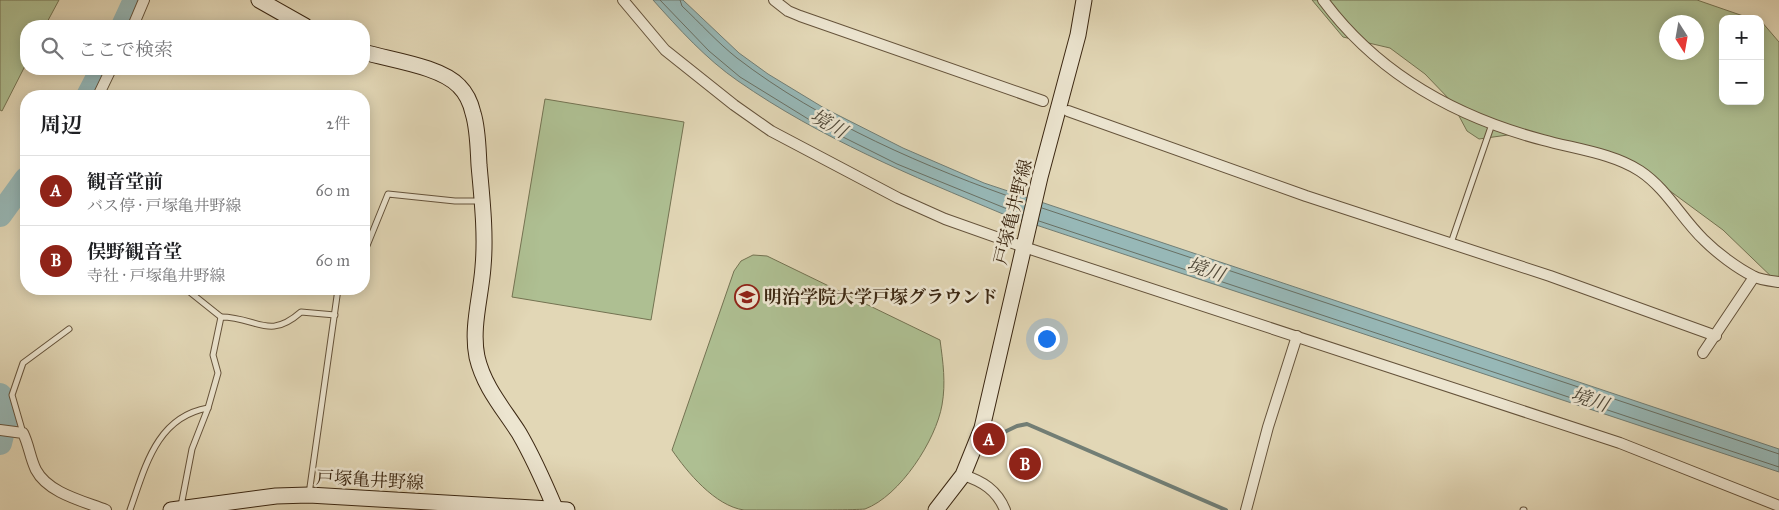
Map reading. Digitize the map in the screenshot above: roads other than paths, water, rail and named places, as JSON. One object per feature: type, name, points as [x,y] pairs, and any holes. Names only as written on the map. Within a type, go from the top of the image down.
[{"type":"main road","points":[[260,0],[295,20]]},
{"type":"main road","name":"戸塚亀井野線","points":[[936,510],[963,476],[982,428],[1024,244],[1078,35],[1084,0]]},
{"type":"main road","points":[[370,54],[434,72],[459,86],[474,113],[482,201],[483,266],[475,334],[477,355],[481,373],[490,392],[534,459],[560,509]]},
{"type":"main road","name":"戸塚亀井野線","points":[[176,509],[276,496],[309,495],[560,509]]},
{"type":"street","points":[[136,20],[144,0]]},
{"type":"street","points":[[623,0],[665,50],[734,105],[771,131],[898,198],[946,219],[1620,443],[1779,506]]},
{"type":"street","points":[[774,0],[788,11],[800,16],[1043,101]]},
{"type":"street","points":[[1324,0],[1355,38],[1392,71],[1422,91],[1492,124],[1540,140],[1612,158],[1638,170],[1660,187],[1704,240],[1754,277],[1779,282]]},
{"type":"street","points":[[101,90],[108,75]]},
{"type":"street","points":[[1068,111],[1306,196],[1550,276],[1716,336]]},
{"type":"street","points":[[1703,353],[1754,277]]},
{"type":"street","points":[[1246,510],[1268,427],[1298,336]]},
{"type":"street","points":[[0,430],[21,432],[35,468],[42,480],[55,489],[106,510]]},
{"type":"street","points":[[963,476],[980,480],[989,487],[1005,510]]},
{"type":"lane","points":[[1450,243],[1492,124]]},
{"type":"lane","points":[[370,238],[388,194],[455,201],[482,201]]},
{"type":"lane","points":[[194,295],[221,317],[233,317],[277,328],[288,324],[301,312],[335,315]]},
{"type":"lane","points":[[309,495],[337,295]]},
{"type":"lane","points":[[176,509],[192,449],[208,408],[218,373],[213,355],[221,317]]},
{"type":"lane","points":[[21,432],[12,396],[23,363],[68,330]]},
{"type":"lane","points":[[130,510],[151,451],[173,425],[185,415],[208,408]]},
{"type":"water","name":"境川","points":[[653,0],[683,0],[739,53],[768,74],[824,108],[903,148],[984,183],[1779,449],[1779,472],[1003,214],[969,200],[867,155],[769,102],[715,63],[683,33]]},
{"type":"waterway","points":[[126,20],[135,0]]},
{"type":"waterway","points":[[91,90],[99,75]]},
{"type":"waterway","points":[[0,215],[20,187]]},
{"type":"waterway","points":[[0,395],[6,419],[0,443]]},
{"type":"waterway","points":[[994,437],[1017,426],[1027,424],[1226,510]]},
{"type":"place","name":"明治学院大学戸塚グラウンド","points":[[747,297]]},
{"type":"place","name":"観音堂前","points":[[989,439]]},
{"type":"place","name":"俣野観音堂","points":[[1025,464]]}]
